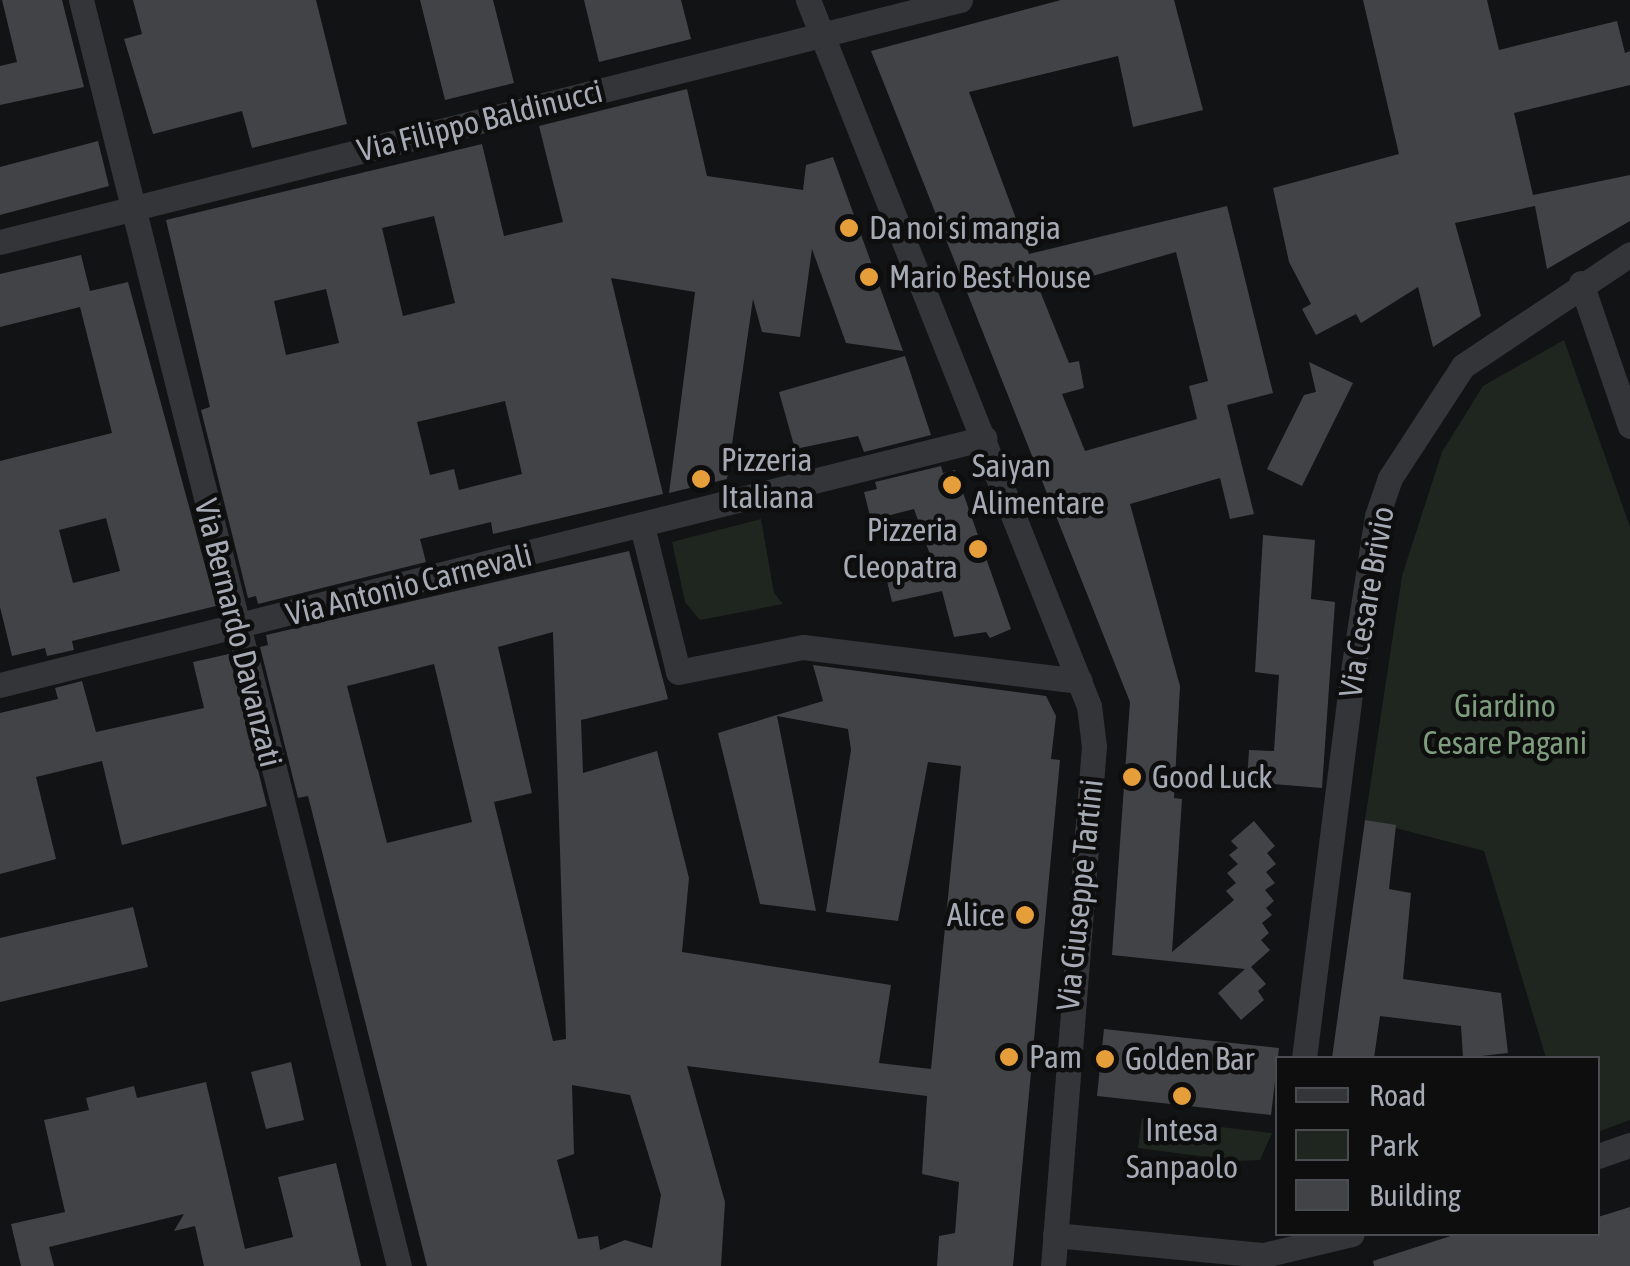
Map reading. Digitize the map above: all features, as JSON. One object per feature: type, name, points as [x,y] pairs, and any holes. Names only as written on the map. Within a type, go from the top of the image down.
[{"type":"street","name":"Via Bernardo Davanzati","points":[[81,0],[399,1266]]},
{"type":"street","name":"Via Giuseppe Tartini","points":[[808,0],[1080,681],[1094,746],[1053,1266]]},
{"type":"street","name":"Via Filippo Baldinucci","points":[[0,242],[960,0]]},
{"type":"street","name":"Via Cesare Brivio","points":[[1304,1056],[1351,684],[1377,516],[1390,478],[1462,366],[1630,254]]},
{"type":"street","points":[[1581,284],[1630,426]]},
{"type":"street","name":"Via Antonio Carnevali","points":[[0,685],[985,438]]},
{"type":"street","points":[[642,526],[678,672],[803,647],[1080,681]]},
{"type":"street","points":[[1600,1155],[1630,1145]]},
{"type":"street","points":[[1055,1235],[1264,1255],[1335,1236]]},
{"type":"green space","name":"Giardino Cesare Pagani","points":[[1564,340],[1630,527],[1630,1120],[1600,1131],[1600,1056],[1545,1056],[1484,851],[1365,820],[1402,576],[1442,452],[1483,386]]},
{"type":"green space","points":[[761,519],[774,593],[783,604],[700,620],[685,602],[672,542]]},
{"type":"green space","points":[[1142,1118],[1272,1133],[1260,1160],[1238,1161],[1138,1148]]},
{"type":"building","points":[[2,0],[62,0],[84,87],[0,105],[0,66],[17,62]]},
{"type":"building","points":[[133,0],[316,0],[347,124],[252,148],[242,111],[153,134],[124,39],[142,34]]},
{"type":"building","points":[[420,0],[493,0],[514,83],[445,100]]},
{"type":"building","points":[[584,0],[681,0],[691,39],[599,62]]},
{"type":"building","points":[[1061,0],[1174,0],[1203,110],[1133,127],[1118,56],[969,92],[1029,254],[1227,206],[1273,393],[1227,405],[1254,514],[1230,519],[1220,478],[1130,504],[1180,686],[1174,798],[1182,799],[1172,952],[1234,900],[1226,891],[1236,883],[1227,873],[1238,864],[1229,855],[1238,848],[1231,841],[1254,821],[1275,846],[1267,853],[1276,864],[1266,872],[1275,883],[1265,890],[1274,901],[1266,908],[1272,915],[1262,923],[1269,933],[1261,940],[1270,950],[1251,967],[1266,984],[1258,991],[1264,1000],[1241,1020],[1218,993],[1245,969],[1112,955],[1130,702],[871,51]],"holes":[[[1176,252],[1208,381],[1189,386],[1197,419],[1085,451],[1062,394],[1084,388],[1079,361],[1069,363],[1040,291]]]},
{"type":"building","points":[[1363,0],[1487,0],[1499,50],[1617,21],[1625,53],[1630,51],[1630,85],[1514,113],[1533,195],[1630,175],[1630,221],[1547,269],[1535,206],[1455,223],[1481,316],[1433,347],[1418,287],[1361,323],[1356,314],[1316,335],[1302,309],[1311,304],[1289,262],[1273,188],[1399,154]]},
{"type":"building","points":[[687,89],[707,176],[803,190],[806,165],[833,157],[903,351],[846,343],[812,249],[800,337],[762,332],[753,299],[727,479],[669,493],[695,292],[611,278],[663,494],[493,534],[491,522],[420,539],[426,562],[258,604],[256,596],[248,598],[201,410],[210,407],[166,220],[482,144],[504,236],[563,222],[539,126]],"holes":[[[434,216],[455,303],[403,316],[382,228]],[[326,289],[339,343],[286,355],[274,301]],[[505,401],[522,474],[459,490],[454,469],[430,475],[417,422]]]},
{"type":"building","points":[[98,141],[109,186],[0,215],[0,167]]},
{"type":"building","points":[[81,255],[90,291],[128,282],[216,606],[72,641],[74,650],[47,656],[45,648],[12,656],[0,607],[0,461],[112,433],[80,307],[0,327],[0,274]],"holes":[[[106,518],[120,571],[73,583],[59,530]]]},
{"type":"building","points":[[905,356],[931,435],[864,452],[858,436],[795,449],[779,392]]},
{"type":"building","points":[[1309,362],[1353,383],[1302,486],[1267,469],[1304,395],[1316,392]]},
{"type":"building","points":[[941,466],[943,473],[955,470],[1011,629],[990,638],[986,632],[954,637],[942,591],[892,602],[886,577],[934,566],[914,509],[871,520],[864,492],[877,489],[875,482]]},
{"type":"building","points":[[1263,535],[1315,540],[1311,599],[1335,602],[1322,788],[1247,782],[1249,750],[1274,751],[1279,675],[1255,672]]},
{"type":"building","points":[[629,551],[668,699],[581,720],[583,773],[657,751],[689,878],[682,952],[891,985],[879,1063],[931,1069],[961,766],[928,762],[898,921],[826,912],[851,750],[848,729],[777,716],[816,911],[760,904],[718,733],[823,701],[813,665],[1046,696],[1056,716],[1051,759],[1060,760],[1013,1266],[937,1266],[939,1236],[955,1233],[959,1182],[922,1174],[927,1096],[687,1066],[725,1202],[721,1266],[427,1266],[308,796],[298,798],[260,647],[268,645],[266,635]],"holes":[[[553,632],[566,1039],[553,1041],[494,802],[532,793],[498,647]],[[434,664],[472,822],[387,843],[347,686]],[[572,1085],[630,1095],[661,1195],[652,1248],[625,1240],[600,1250],[598,1236],[578,1239],[557,1160],[574,1154]]]},
{"type":"building","points":[[229,654],[267,806],[122,845],[102,761],[36,777],[56,859],[0,874],[0,713],[58,699],[55,688],[82,681],[96,732],[204,708],[193,662]]},
{"type":"building","points":[[1365,820],[1396,825],[1389,889],[1411,893],[1403,979],[1501,993],[1508,1053],[1463,1056],[1461,1026],[1380,1016],[1374,1056],[1332,1056]]},
{"type":"building","points":[[133,907],[148,967],[0,1002],[0,938]]},
{"type":"building","points":[[1104,1029],[1279,1048],[1275,1056],[1271,1115],[1097,1096]]},
{"type":"building","points":[[291,1062],[304,1120],[266,1129],[251,1072]]},
{"type":"building","points":[[206,1082],[245,1249],[293,1237],[278,1177],[336,1163],[361,1266],[204,1266],[195,1226],[174,1231],[184,1214],[49,1247],[54,1266],[21,1266],[11,1224],[65,1212],[44,1120],[89,1110],[86,1098],[134,1086],[137,1098]]},
{"type":"building","points":[[1630,1207],[1630,1266],[1374,1266],[1373,1261],[1451,1236],[1600,1236],[1600,1216]]},
{"type":"place","name":"Da noi si mangia","points":[[849,228]]},
{"type":"place","name":"Mario Best House","points":[[869,277]]},
{"type":"place","name":"Pizzeria Italiana","points":[[701,479]]},
{"type":"place","name":"Saiyan Alimentare","points":[[952,485]]},
{"type":"place","name":"Pizzeria Cleopatra","points":[[978,549]]},
{"type":"place","name":"Good Luck","points":[[1132,777]]},
{"type":"place","name":"Alice","points":[[1025,915]]},
{"type":"place","name":"Pam","points":[[1009,1057]]},
{"type":"place","name":"Golden Bar","points":[[1105,1059]]},
{"type":"place","name":"Intesa Sanpaolo","points":[[1182,1096]]}]
